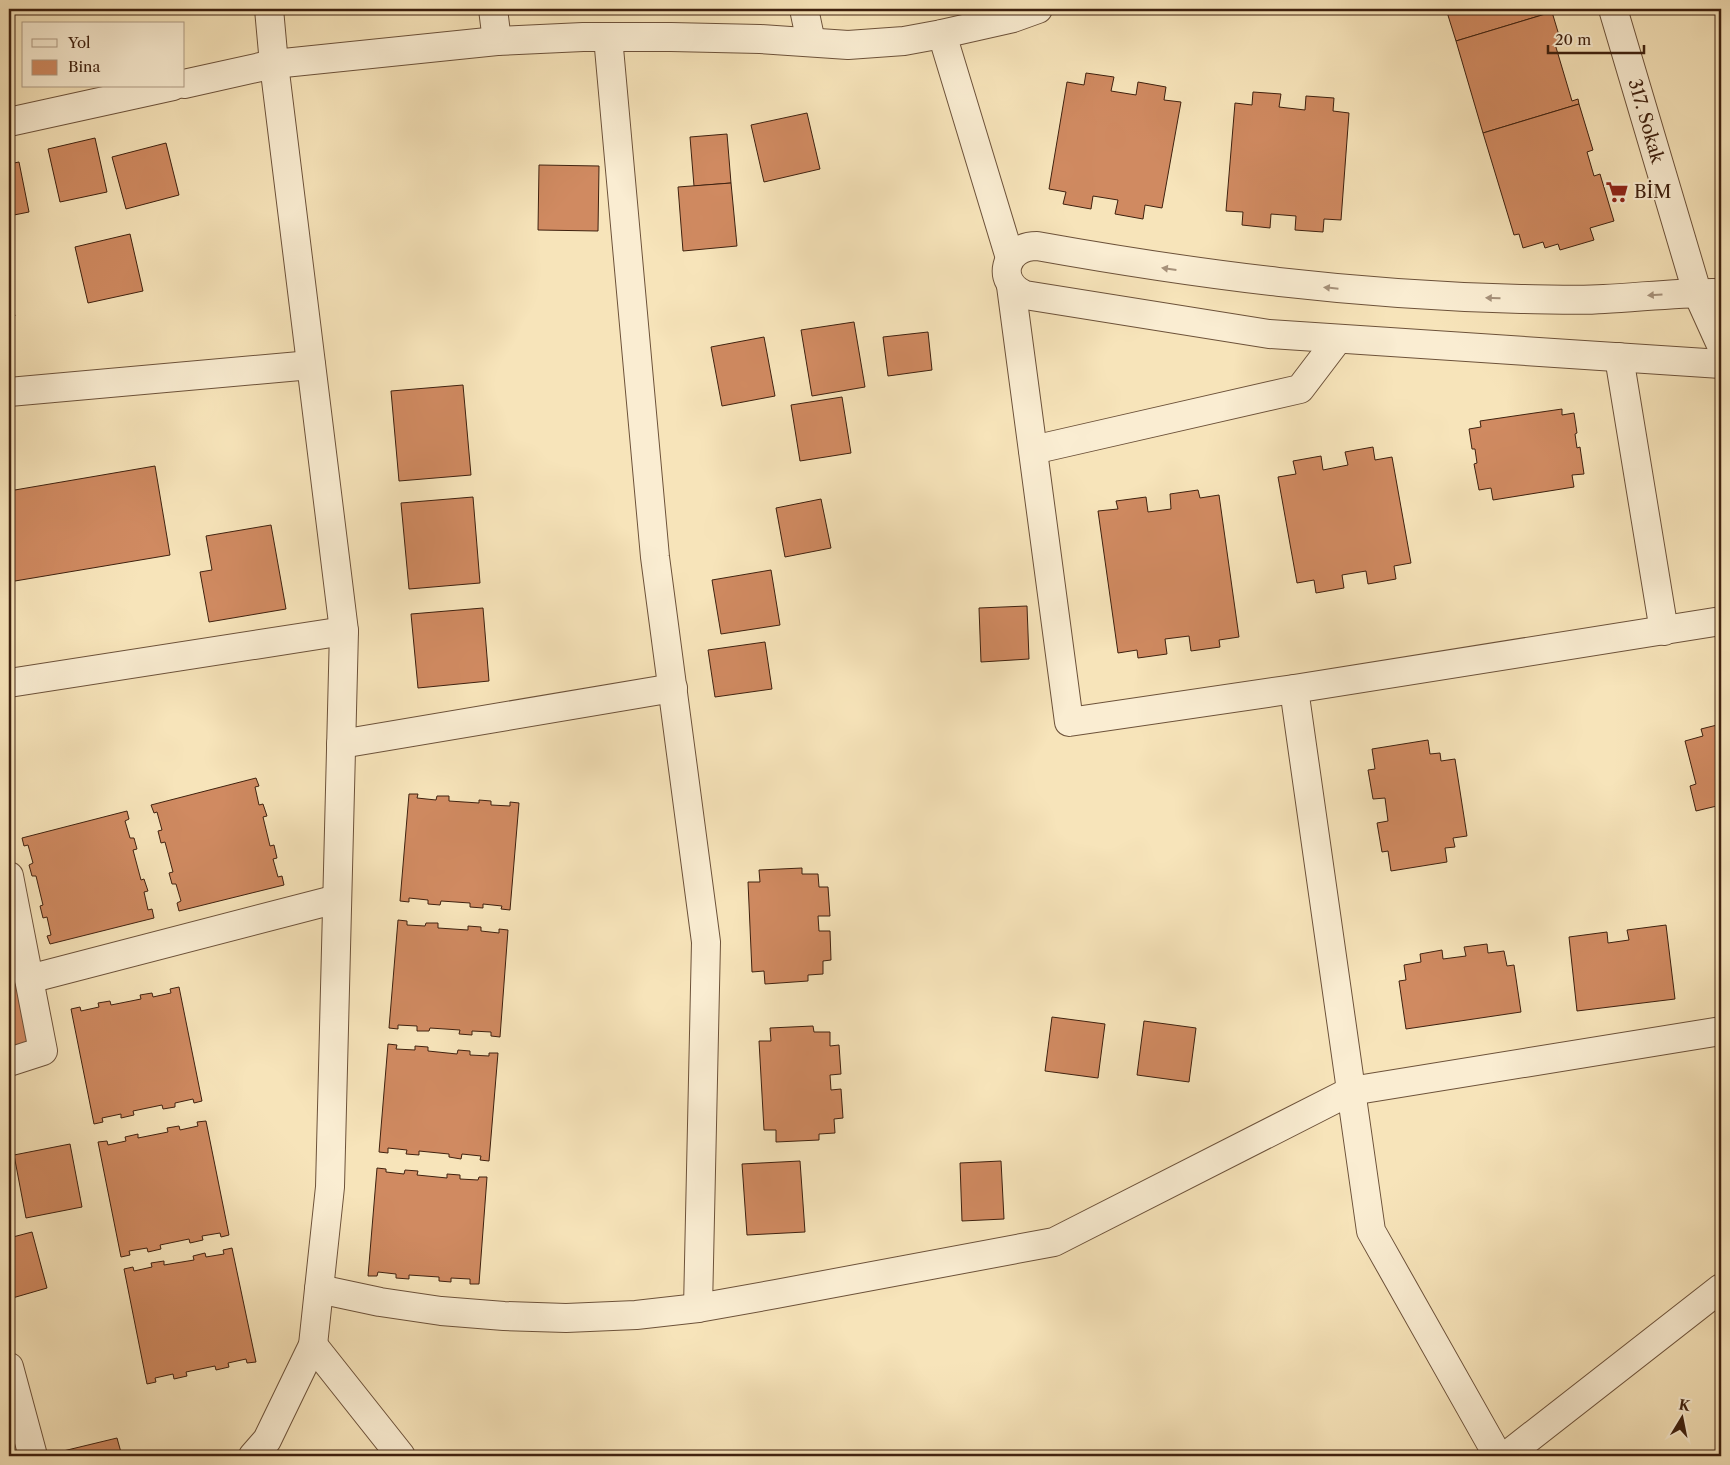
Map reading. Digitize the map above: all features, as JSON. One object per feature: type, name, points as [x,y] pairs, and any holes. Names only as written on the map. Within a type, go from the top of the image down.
[{"type":"street","points":[[253,1456],[267,1440],[313,1345],[330,1187],[344,631],[274,64],[269,9]]},
{"type":"street","points":[[493,9],[497,41]]},
{"type":"street","points":[[804,9],[810,42]]},
{"type":"street","points":[[185,84],[274,64],[497,41],[608,37],[681,37],[848,45],[904,41],[1013,18],[1038,9]]},
{"type":"street","name":"317. Sokak","points":[[1613,9],[1709,293],[1721,345]]},
{"type":"street","points":[[942,34],[1010,258]]},
{"type":"street","points":[[608,37],[656,557],[706,942],[698,1308]]},
{"type":"street","points":[[9,122],[164,88]]},
{"type":"street","points":[[1709,293],[1602,299],[1441,296],[1361,291],[1144,266],[1037,246],[1026,246],[1016,250],[1010,258],[1006,269],[1007,278],[1011,286],[1025,296],[1269,334],[1721,364]]},
{"type":"street","points":[[1011,286],[1069,722],[1294,689],[1721,621]]},
{"type":"street","points":[[1033,450],[1300,389],[1338,339]]},
{"type":"street","points":[[1618,357],[1664,631]]},
{"type":"street","points":[[9,392],[311,365]]},
{"type":"street","points":[[9,683],[344,631]]},
{"type":"street","points":[[341,744],[673,688]]},
{"type":"street","points":[[1294,689],[1371,1231],[1498,1456]]},
{"type":"street","points":[[9,876],[43,1051],[9,1062]]},
{"type":"street","points":[[29,979],[337,899]]},
{"type":"street","points":[[319,1289],[380,1302],[441,1311],[504,1316],[584,1317],[636,1315],[698,1308],[1054,1242],[1351,1091],[1721,1031]]},
{"type":"street","points":[[1506,1456],[1721,1288]]},
{"type":"street","points":[[313,1345],[401,1456]]},
{"type":"street","points":[[9,1367],[33,1456]]},
{"type":"building","points":[[1446,9],[1551,9],[1552,12],[1456,41]]},
{"type":"building","points":[[1552,12],[1561,42],[1555,44],[1572,101],[1578,99],[1579,104],[1483,133],[1456,41]]},
{"type":"building","points":[[1086,73],[1114,77],[1111,91],[1136,95],[1138,82],[1166,87],[1164,100],[1181,102],[1162,208],[1145,205],[1143,219],[1115,214],[1118,200],[1093,196],[1091,209],[1063,204],[1066,192],[1049,189],[1067,82],[1084,85]]},
{"type":"building","points":[[1253,92],[1281,94],[1279,107],[1305,110],[1306,96],[1334,98],[1333,111],[1349,113],[1341,220],[1324,219],[1323,232],[1295,230],[1296,216],[1271,214],[1270,228],[1242,225],[1243,212],[1226,211],[1235,103],[1252,105]]},
{"type":"building","points":[[1579,104],[1593,150],[1587,152],[1594,176],[1600,174],[1614,221],[1590,228],[1594,240],[1560,250],[1558,244],[1545,248],[1543,242],[1523,248],[1519,234],[1514,235],[1483,133]]},
{"type":"building","points":[[807,113],[820,169],[764,182],[751,125]]},
{"type":"building","points":[[727,134],[731,183],[694,186],[690,137]]},
{"type":"building","points":[[95,138],[107,192],[60,202],[48,149]]},
{"type":"building","points":[[166,143],[179,195],[126,209],[112,157]]},
{"type":"building","points":[[19,162],[29,212],[9,216],[9,164]]},
{"type":"building","points":[[539,165],[599,166],[598,231],[538,230]]},
{"type":"building","points":[[731,183],[737,246],[683,251],[678,187]]},
{"type":"building","points":[[130,234],[143,291],[88,303],[75,247]]},
{"type":"building","points":[[9,295],[15,316],[9,318]]},
{"type":"building","points":[[854,322],[865,387],[812,396],[801,330]]},
{"type":"building","points":[[928,332],[932,370],[888,376],[883,337]]},
{"type":"building","points":[[764,337],[775,396],[722,406],[711,347]]},
{"type":"building","points":[[463,385],[471,475],[399,481],[391,391]]},
{"type":"building","points":[[842,397],[851,453],[800,461],[791,405]]},
{"type":"building","points":[[1562,409],[1562,415],[1574,413],[1577,448],[1580,447],[1584,474],[1572,475],[1574,487],[1493,500],[1491,488],[1479,490],[1474,464],[1477,463],[1475,449],[1472,449],[1469,429],[1481,427],[1480,421]]},
{"type":"building","points":[[1373,447],[1375,460],[1392,457],[1411,563],[1394,566],[1396,579],[1368,584],[1366,571],[1342,575],[1344,588],[1316,593],[1314,580],[1297,583],[1278,477],[1296,474],[1293,461],[1321,456],[1323,470],[1348,465],[1345,452]]},
{"type":"building","points":[[155,466],[170,555],[9,582],[9,491]]},
{"type":"building","points":[[1198,490],[1200,498],[1219,495],[1239,637],[1219,640],[1220,647],[1191,651],[1189,636],[1165,639],[1167,654],[1138,658],[1137,650],[1118,653],[1098,511],[1118,509],[1116,501],[1146,497],[1148,512],[1171,509],[1170,494]]},
{"type":"building","points":[[473,497],[480,583],[409,589],[401,503]]},
{"type":"building","points":[[821,499],[831,548],[785,557],[776,508]]},
{"type":"building","points":[[271,525],[286,609],[209,622],[200,572],[212,570],[206,536]]},
{"type":"building","points":[[771,570],[780,625],[721,634],[712,580]]},
{"type":"building","points":[[1027,606],[1029,659],[981,662],[979,608]]},
{"type":"building","points":[[483,608],[489,681],[418,688],[411,614]]},
{"type":"building","points":[[765,642],[772,689],[715,697],[708,650]]},
{"type":"building","points":[[1721,724],[1721,805],[1696,811],[1690,786],[1696,784],[1685,741],[1703,736],[1701,729]]},
{"type":"building","points":[[1428,740],[1430,754],[1440,753],[1441,761],[1455,759],[1467,836],[1453,838],[1455,847],[1445,848],[1447,862],[1391,871],[1388,851],[1382,852],[1377,823],[1388,821],[1385,798],[1373,799],[1368,770],[1375,769],[1372,749]]},
{"type":"building","points":[[256,778],[259,786],[255,787],[259,805],[263,804],[267,816],[263,817],[270,846],[274,845],[277,858],[273,859],[278,877],[282,876],[284,885],[179,911],[177,903],[181,901],[176,884],[172,884],[169,873],[173,872],[165,842],[161,843],[158,831],[162,830],[157,812],[154,813],[151,805]]},
{"type":"building","points":[[409,794],[418,794],[417,798],[436,800],[437,796],[449,796],[449,801],[479,803],[479,800],[491,801],[491,805],[510,806],[510,802],[519,803],[510,910],[501,909],[502,906],[483,904],[483,908],[470,907],[470,903],[441,901],[440,905],[428,904],[428,900],[409,898],[409,902],[400,901]]},
{"type":"building","points":[[127,811],[129,819],[125,821],[130,838],[134,838],[137,849],[133,850],[141,880],[144,879],[148,891],[144,892],[148,910],[152,909],[154,918],[50,944],[47,936],[51,935],[47,917],[43,918],[40,906],[43,905],[36,876],[32,876],[29,865],[33,863],[28,845],[24,846],[22,838]]},
{"type":"building","points":[[802,868],[802,874],[818,874],[819,887],[828,887],[830,916],[818,916],[819,931],[830,931],[831,960],[823,961],[823,974],[808,975],[808,981],[765,984],[764,971],[752,972],[748,882],[760,882],[759,870]]},
{"type":"building","points":[[398,920],[407,921],[407,925],[425,926],[426,923],[438,923],[438,928],[468,930],[468,926],[481,927],[481,931],[499,933],[499,929],[508,930],[500,1037],[491,1036],[491,1032],[472,1031],[472,1035],[459,1034],[460,1030],[430,1028],[429,1031],[417,1031],[417,1026],[398,1025],[398,1029],[389,1028]]},
{"type":"building","points":[[1666,925],[1675,999],[1577,1011],[1569,937],[1607,932],[1608,943],[1629,940],[1627,930]]},
{"type":"building","points":[[1487,944],[1488,953],[1504,951],[1507,966],[1514,965],[1521,1012],[1406,1029],[1399,981],[1406,980],[1404,965],[1421,962],[1420,954],[1442,950],[1443,959],[1466,956],[1464,947]]},
{"type":"building","points":[[14,965],[32,1048],[9,1053],[9,966]]},
{"type":"building","points":[[179,987],[202,1101],[194,1103],[193,1099],[175,1103],[175,1107],[163,1109],[162,1105],[133,1111],[134,1115],[121,1118],[121,1114],[102,1118],[103,1122],[94,1124],[71,1009],[80,1007],[81,1011],[99,1007],[98,1003],[110,1001],[111,1005],[141,999],[140,995],[152,993],[153,997],[171,993],[170,989]]},
{"type":"building","points":[[1052,1017],[1105,1024],[1098,1078],[1045,1071]]},
{"type":"building","points":[[1144,1021],[1196,1028],[1189,1082],[1137,1075]]},
{"type":"building","points":[[813,1026],[814,1032],[830,1032],[830,1046],[839,1045],[841,1074],[830,1075],[831,1090],[841,1089],[843,1118],[834,1119],[835,1133],[819,1134],[819,1140],[776,1142],[776,1130],[764,1130],[759,1041],[771,1041],[770,1028]]},
{"type":"building","points":[[388,1044],[397,1045],[396,1049],[415,1050],[415,1046],[428,1047],[428,1051],[457,1054],[458,1050],[470,1051],[470,1055],[489,1056],[489,1053],[498,1053],[489,1161],[480,1160],[481,1156],[462,1154],[461,1159],[449,1157],[449,1154],[419,1151],[419,1155],[406,1154],[407,1150],[388,1148],[388,1153],[379,1152]]},
{"type":"building","points":[[206,1121],[229,1235],[221,1237],[220,1233],[202,1236],[203,1240],[190,1243],[189,1239],[160,1245],[161,1249],[148,1252],[147,1248],[129,1251],[130,1255],[121,1257],[98,1142],[107,1141],[108,1145],[126,1141],[125,1137],[138,1134],[138,1138],[168,1132],[167,1128],[179,1126],[180,1130],[198,1126],[197,1122]]},
{"type":"building","points":[[70,1144],[82,1207],[26,1218],[14,1155]]},
{"type":"building","points":[[800,1161],[805,1232],[747,1235],[742,1164]]},
{"type":"building","points":[[1001,1161],[1004,1219],[962,1221],[960,1163]]},
{"type":"building","points":[[377,1168],[386,1169],[386,1172],[404,1174],[405,1170],[418,1171],[417,1175],[447,1178],[447,1174],[460,1175],[460,1179],[478,1180],[479,1177],[487,1177],[479,1284],[470,1284],[470,1279],[451,1278],[451,1282],[439,1281],[439,1277],[409,1275],[409,1279],[396,1278],[396,1274],[378,1272],[377,1276],[368,1276]]},
{"type":"building","points":[[32,1232],[47,1288],[9,1299],[9,1238]]},
{"type":"building","points":[[232,1248],[256,1362],[247,1363],[246,1359],[228,1363],[229,1367],[216,1370],[215,1366],[186,1372],[187,1376],[174,1379],[173,1374],[155,1378],[156,1382],[147,1384],[124,1269],[133,1267],[134,1271],[152,1267],[151,1263],[164,1261],[164,1265],[194,1260],[193,1256],[205,1253],[206,1257],[224,1254],[223,1250]]},
{"type":"building","points":[[117,1438],[122,1456],[60,1456],[59,1452]]},
{"type":"place","name":"BİM","points":[[1617,192]]}]
